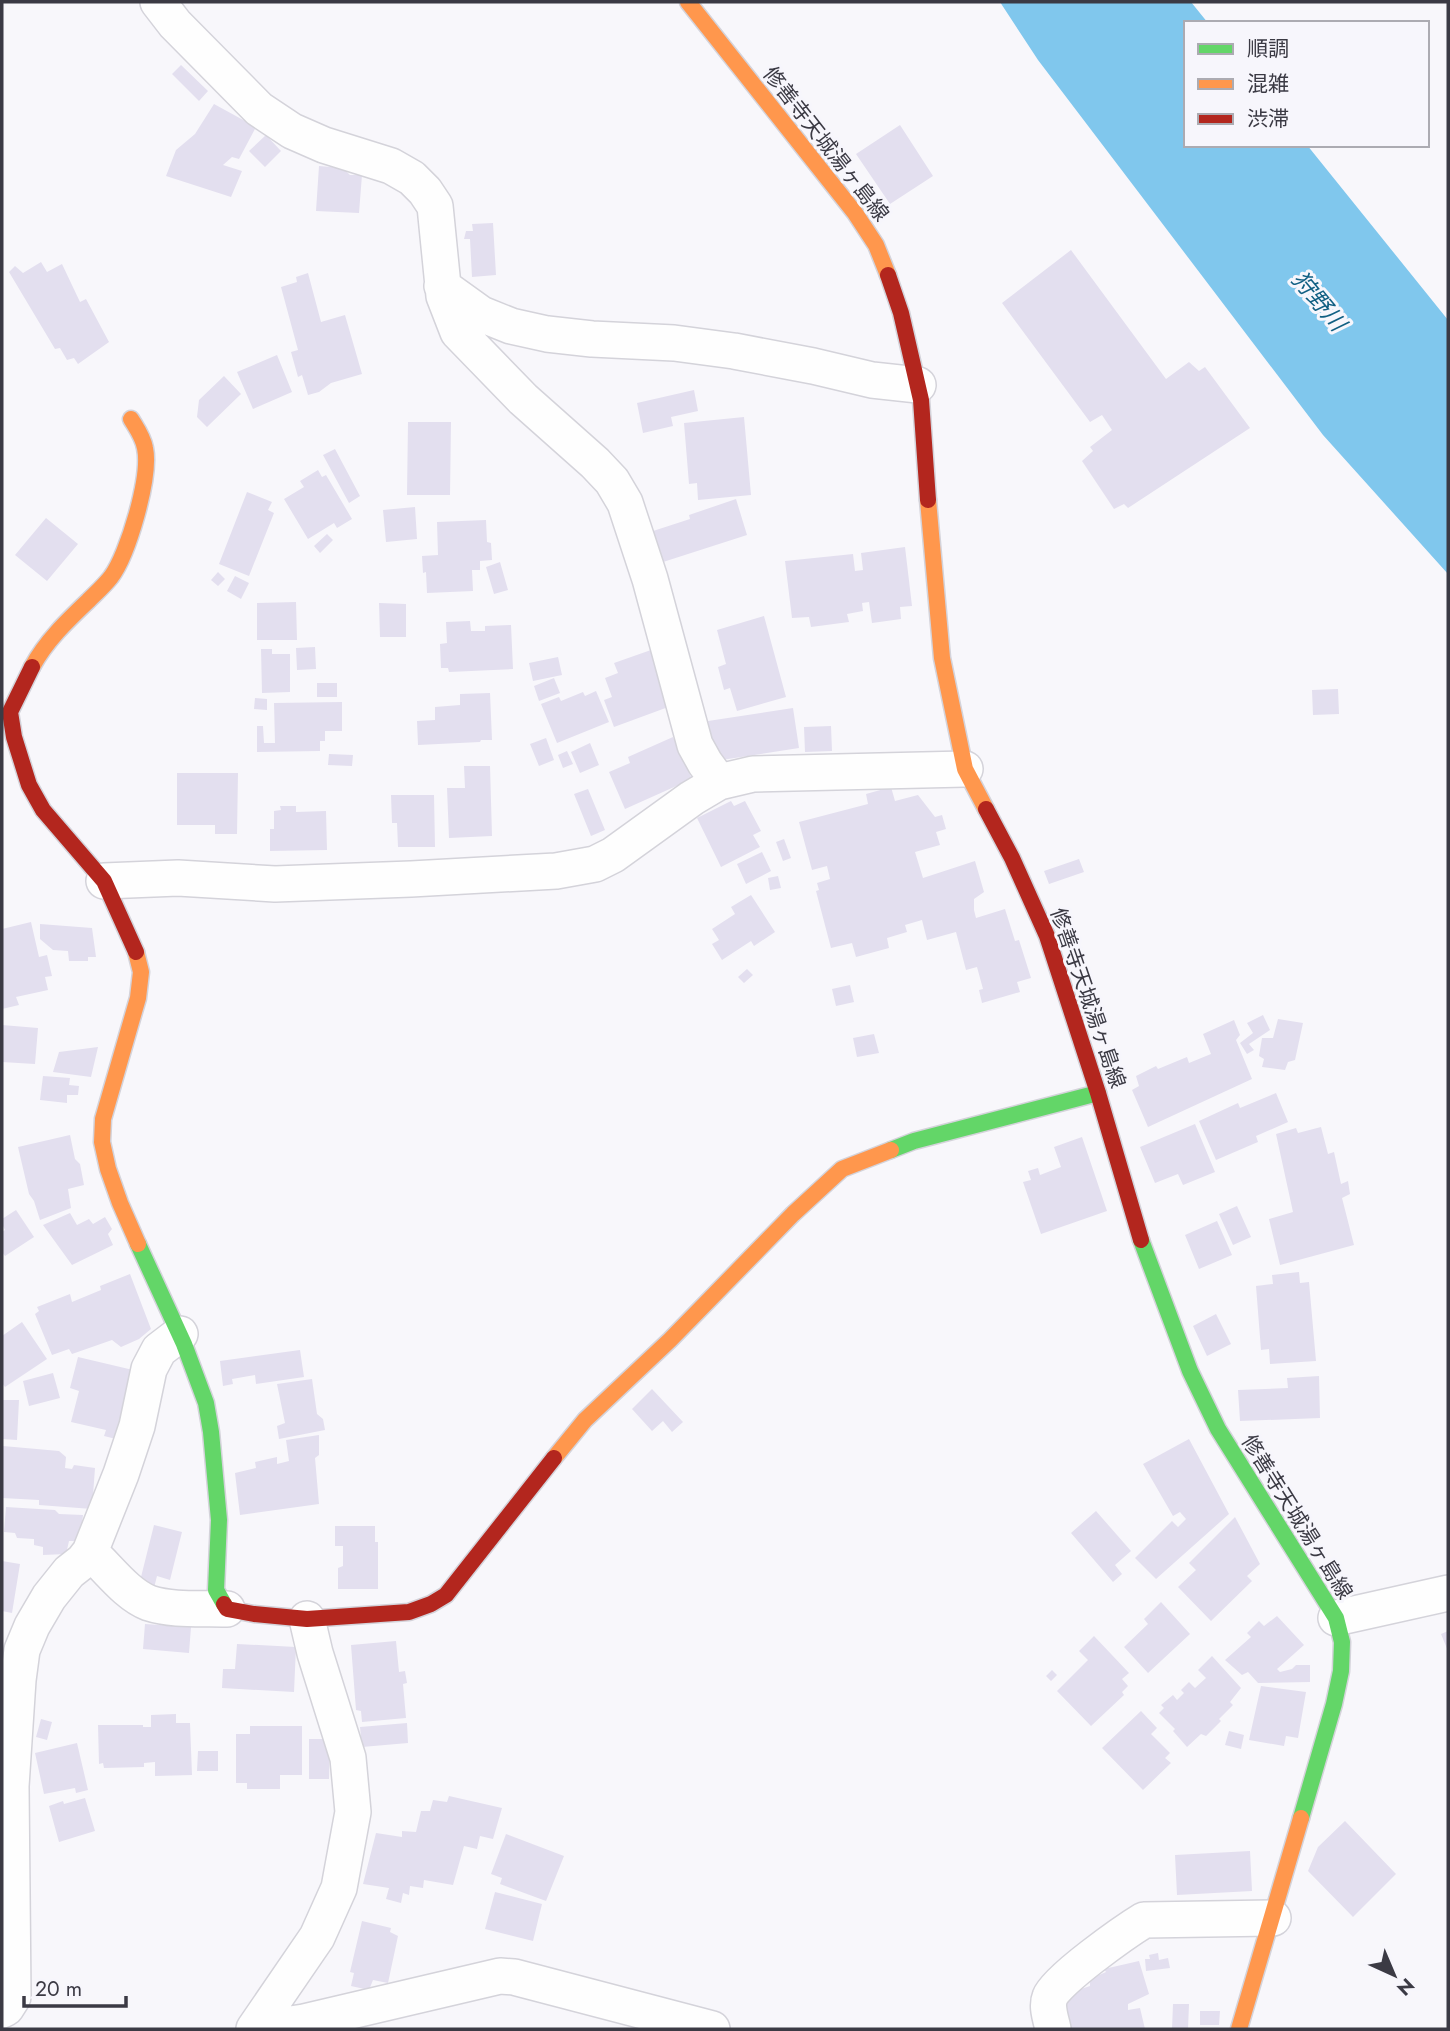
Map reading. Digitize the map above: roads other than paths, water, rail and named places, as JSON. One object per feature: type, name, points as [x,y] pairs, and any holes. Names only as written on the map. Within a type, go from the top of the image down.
[{"type":"street","points":[[158,2],[175,24],[259,108],[292,131],[324,145],[391,166],[412,178],[425,191],[435,206],[444,296],[458,332],[523,399],[595,463],[612,481],[625,503],[661,616],[695,745],[719,782]]},
{"type":"street","name":"修善寺天城湯ヶ島線","points":[[688,2],[855,213],[876,245],[901,313],[921,400],[942,658],[965,769],[1012,858],[1047,936],[1098,1093],[1140,1236],[1190,1371],[1218,1429],[1336,1618],[1342,1636],[1344,1660],[1334,1704],[1239,2029]]},
{"type":"street","points":[[443,286],[481,314],[511,326],[547,334],[674,343],[734,351],[872,380],[918,385]]},
{"type":"street","points":[[131,419],[142,436],[146,451],[145,478],[143,495],[118,567],[109,580],[41,650],[10,712],[13,737],[29,785],[43,810],[104,881],[135,949],[141,972],[138,998],[103,1119],[102,1142],[120,1203],[180,1334],[206,1404],[219,1520],[216,1590],[227,1609]]},
{"type":"street","points":[[104,881],[178,878],[275,884],[556,871],[595,864],[613,855],[692,798],[719,782],[753,774],[965,769]]},
{"type":"street","points":[[90,1552],[128,1589],[148,1602],[177,1608],[227,1609],[307,1619],[409,1612],[431,1604],[446,1595],[585,1420],[670,1340],[793,1214],[842,1169],[914,1141],[1098,1093]]},
{"type":"street","points":[[2,2010],[13,1997],[10,1786],[22,1650],[49,1597],[90,1552],[137,1426],[149,1369],[159,1350],[180,1334]]},
{"type":"street","points":[[1336,1618],[1448,1593]]},
{"type":"street","points":[[255,2029],[317,1937],[339,1888],[354,1812],[348,1758],[307,1619]]},
{"type":"street","points":[[1053,2029],[1048,2004],[1055,1988],[1127,1930],[1144,1920],[1273,1917]]},
{"type":"street","points":[[255,2029],[304,2022],[500,1976],[514,1977],[712,2029]]},
{"type":"water","name":"狩野川","points":[[1000,2],[1191,2],[1206,21],[1184,21],[1184,147],[1309,147],[1448,320],[1448,574],[1323,435],[1038,60]]}]
